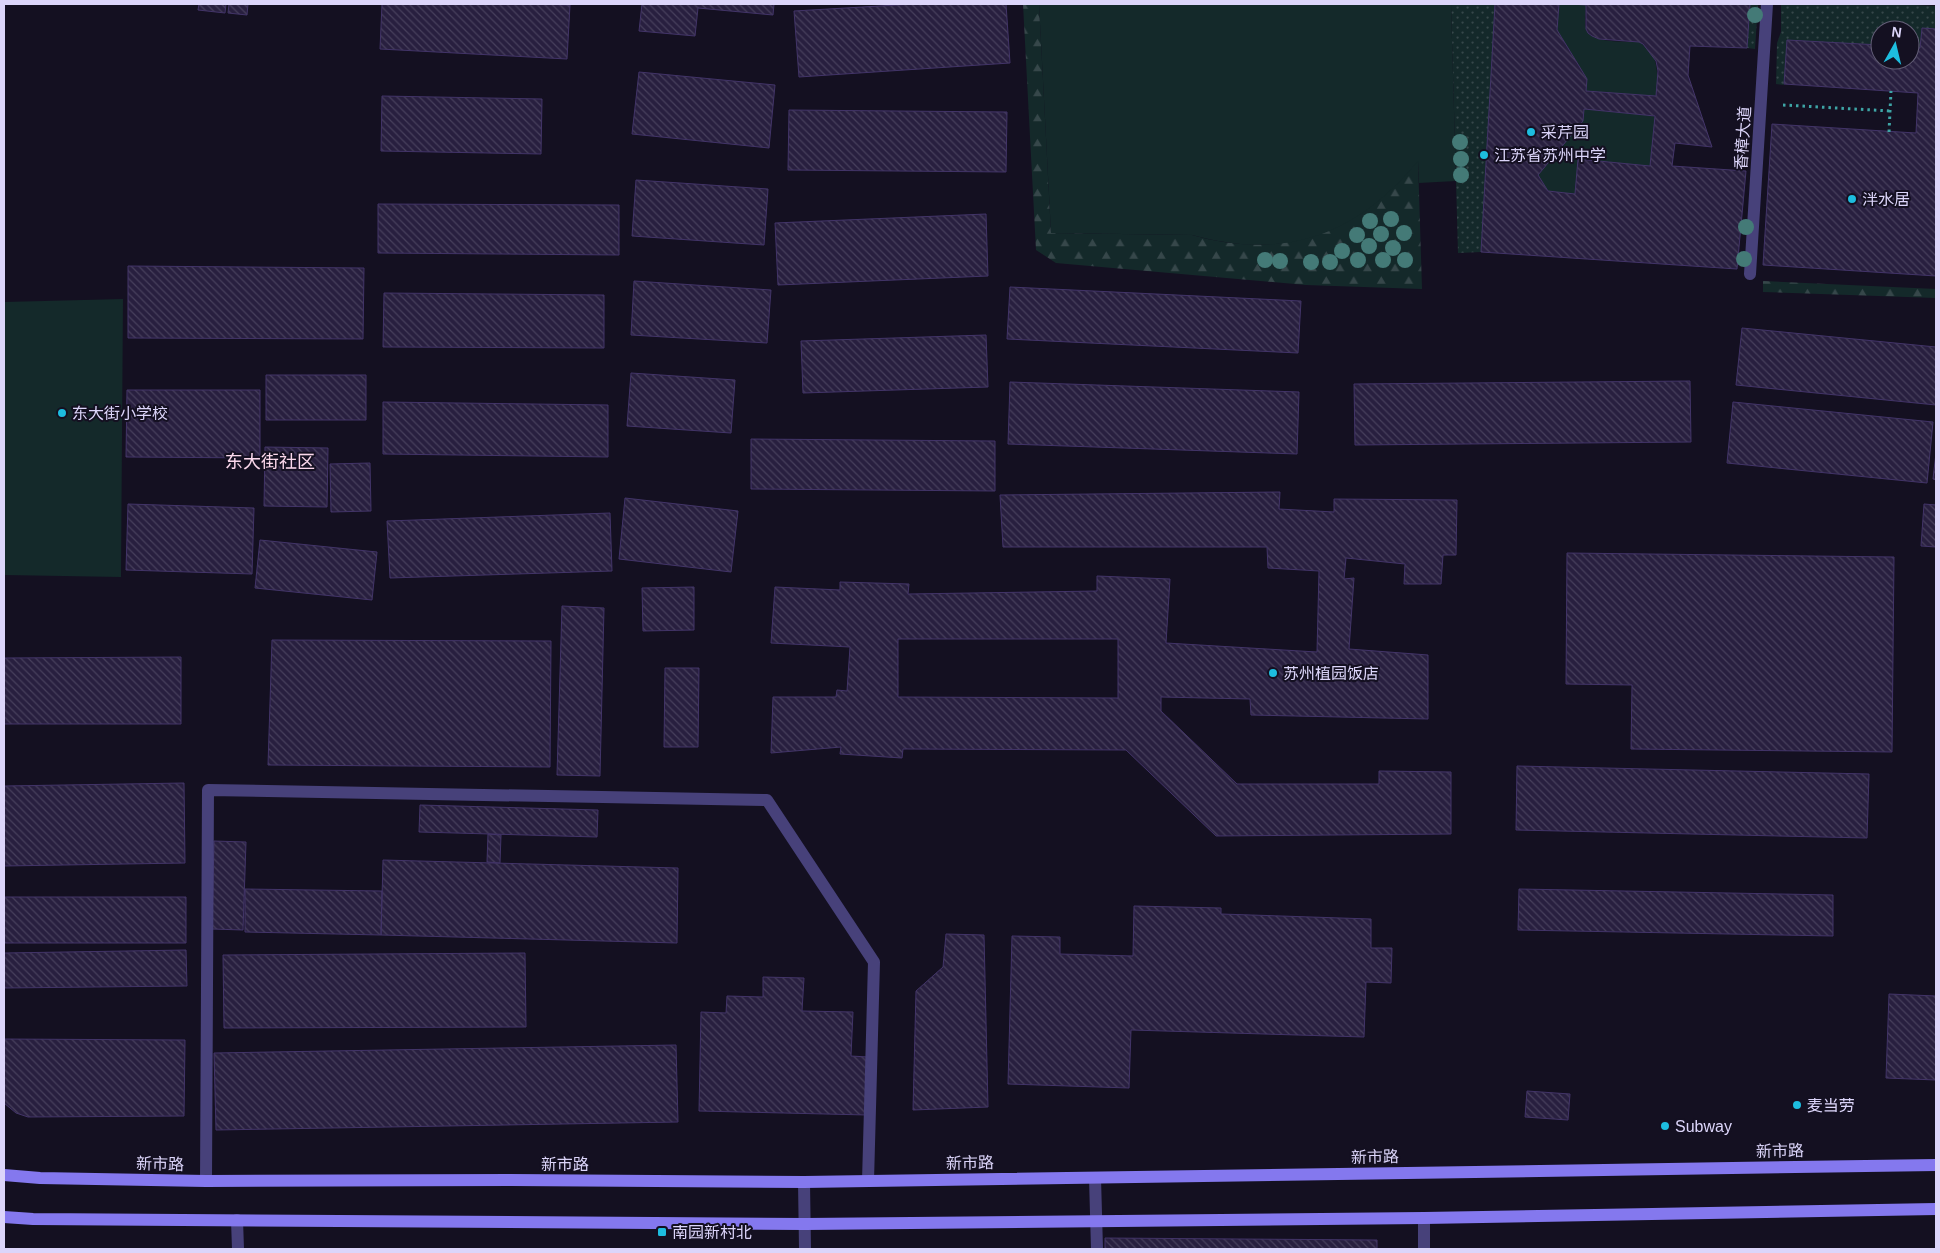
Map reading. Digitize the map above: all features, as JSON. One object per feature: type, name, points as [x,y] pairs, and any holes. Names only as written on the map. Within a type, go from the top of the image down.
[{"type":"main road","name":"新市路","points":[[4,1175],[40,1178],[206,1181],[521,1180],[804,1182],[1936,1165]]},
{"type":"main road","points":[[4,1217],[33,1219],[805,1224],[1424,1218],[1936,1209]]},
{"type":"street","name":"香樟大道","points":[[1750,274],[1767,4]]},
{"type":"street","points":[[206,1181],[208,790],[767,800],[874,962],[868,1181]]},
{"type":"street","points":[[1095,1178],[1097,1249]]},
{"type":"street","points":[[804,1182],[806,1249]]},
{"type":"street","points":[[1424,1218],[1424,1249]]},
{"type":"street","points":[[238,1220],[238,1249]]},
{"type":"path","points":[[1888,132],[1892,91]]},
{"type":"path","points":[[1791,106],[1890,111]]},
{"type":"green space","points":[[1023,4],[1039,4],[1051,233],[1192,235],[1226,242],[1258,245],[1288,242],[1317,235],[1345,223],[1371,206],[1395,185],[1418,160],[1422,289],[1306,285],[1056,263],[1036,250]]},
{"type":"green space","points":[[1039,4],[1451,4],[1456,181],[1419,183],[1418,161],[1395,186],[1370,207],[1344,224],[1317,236],[1289,243],[1258,245],[1226,242],[1192,235],[1051,233]]},
{"type":"green space","points":[[1451,4],[1495,4],[1481,252],[1458,253]]},
{"type":"green space","points":[[1559,4],[1586,5],[1586,29],[1594,37],[1610,41],[1639,42],[1646,47],[1651,52],[1656,65],[1656,96],[1586,91],[1587,79],[1557,30]]},
{"type":"green space","points":[[1750,4],[1758,4],[1755,49],[1747,48]]},
{"type":"green space","points":[[1781,4],[1936,6],[1936,29],[1922,28],[1920,48],[1920,20],[1870,20],[1870,44],[1787,40],[1784,85],[1776,84],[1777,43],[1781,32]]},
{"type":"green space","points":[[1584,109],[1655,116],[1650,166],[1578,159],[1575,194],[1548,191],[1538,175],[1583,121]]},
{"type":"green space","points":[[1763,281],[1936,289],[1936,298],[1763,292]]},
{"type":"green space","points":[[123,299],[121,577],[4,575],[4,302]]},
{"type":"building","points":[[199,4],[226,4],[225,13],[198,10]]},
{"type":"building","points":[[229,4],[248,4],[247,15],[228,13]]},
{"type":"building","points":[[382,4],[570,5],[567,59],[380,49]]},
{"type":"building","points":[[642,4],[774,4],[773,15],[698,8],[695,36],[639,31]]},
{"type":"building","points":[[914,4],[1006,4],[1010,63],[799,77],[794,11]]},
{"type":"building","name":"采芹园","points":[[1495,4],[1559,4],[1557,30],[1587,79],[1586,91],[1656,96],[1658,71],[1656,61],[1643,44],[1639,42],[1599,39],[1592,36],[1586,29],[1586,5],[1571,4],[1750,4],[1747,48],[1690,46],[1688,75],[1712,147],[1675,143],[1672,166],[1746,171],[1737,269],[1481,252]],"holes":[[[1584,109],[1655,116],[1650,166],[1578,159],[1575,194],[1548,191],[1538,175],[1583,121]]]},
{"type":"building","name":"泮水居","points":[[1922,28],[1936,29],[1936,276],[1763,265],[1772,124],[1916,133],[1918,93],[1784,84],[1787,40],[1870,44],[1870,70],[1920,70]]},
{"type":"building","points":[[639,72],[775,85],[769,148],[632,134]]},
{"type":"building","points":[[382,96],[542,99],[541,154],[381,151]]},
{"type":"building","points":[[789,110],[1007,112],[1006,172],[788,170]]},
{"type":"building","points":[[636,180],[768,189],[764,245],[632,236]]},
{"type":"building","points":[[378,204],[619,205],[619,255],[378,253]]},
{"type":"building","points":[[986,214],[988,276],[778,285],[775,223]]},
{"type":"building","points":[[128,266],[364,268],[363,339],[128,338]]},
{"type":"building","points":[[634,281],[771,290],[767,343],[631,335]]},
{"type":"building","points":[[1010,287],[1301,301],[1298,353],[1007,339]]},
{"type":"building","points":[[384,293],[604,295],[604,348],[383,347]]},
{"type":"building","points":[[1742,328],[1936,347],[1936,405],[1736,385]]},
{"type":"building","points":[[986,335],[988,387],[803,393],[801,341]]},
{"type":"building","points":[[631,373],[735,380],[731,433],[627,426]]},
{"type":"building","points":[[266,375],[366,375],[366,420],[266,420]]},
{"type":"building","points":[[1690,381],[1691,442],[1355,445],[1354,384]]},
{"type":"building","points":[[1010,382],[1299,392],[1297,454],[1008,444]]},
{"type":"building","points":[[127,390],[260,390],[260,458],[126,457]]},
{"type":"building","points":[[383,402],[608,405],[608,457],[383,454]]},
{"type":"building","points":[[1733,402],[1933,422],[1927,483],[1727,463]]},
{"type":"building","points":[[751,439],[995,441],[995,491],[751,489]]},
{"type":"building","points":[[265,447],[328,448],[327,507],[264,506]]},
{"type":"building","points":[[1936,453],[1936,480],[1933,479]]},
{"type":"building","points":[[370,463],[371,511],[331,512],[330,464]]},
{"type":"building","name":"苏州植园饭店","points":[[1280,492],[1279,509],[1334,512],[1334,499],[1457,500],[1456,555],[1443,555],[1441,584],[1404,584],[1405,564],[1346,558],[1344,579],[1354,578],[1349,649],[1428,655],[1428,719],[1251,715],[1250,699],[1161,697],[1161,711],[1237,784],[1379,784],[1379,771],[1451,772],[1451,834],[1216,836],[1126,750],[903,749],[902,758],[840,754],[841,747],[771,753],[773,697],[836,697],[837,690],[847,691],[850,647],[771,643],[775,587],[840,590],[840,582],[909,584],[908,594],[1097,591],[1097,576],[1170,579],[1166,643],[1317,652],[1319,571],[1268,568],[1267,547],[1003,547],[1000,495]],"holes":[[[898,639],[1118,639],[1118,698],[898,697]]]},
{"type":"building","points":[[625,498],[738,511],[731,572],[619,559]]},
{"type":"building","points":[[128,504],[254,508],[252,574],[126,570]]},
{"type":"building","points":[[1924,504],[1936,505],[1936,547],[1921,546]]},
{"type":"building","points":[[610,513],[612,571],[390,578],[387,521]]},
{"type":"building","points":[[260,540],[377,552],[372,600],[255,588]]},
{"type":"building","points":[[1567,553],[1894,557],[1892,752],[1631,749],[1632,685],[1566,684]]},
{"type":"building","points":[[694,587],[694,630],[643,631],[642,588]]},
{"type":"building","points":[[562,606],[604,608],[600,776],[557,775]]},
{"type":"building","points":[[272,640],[551,641],[550,767],[268,765]]},
{"type":"building","points":[[181,657],[181,724],[4,724],[4,658]]},
{"type":"building","points":[[665,668],[699,668],[698,747],[664,747]]},
{"type":"building","points":[[1517,766],[1869,774],[1867,838],[1516,830]]},
{"type":"building","points":[[184,783],[185,863],[4,866],[4,786]]},
{"type":"building","points":[[420,805],[598,810],[597,837],[419,832]]},
{"type":"building","points":[[488,834],[501,835],[500,863],[487,862]]},
{"type":"building","points":[[214,841],[246,842],[243,930],[212,929]]},
{"type":"building","points":[[383,860],[678,868],[677,943],[381,935]]},
{"type":"building","points":[[245,889],[382,891],[381,935],[245,932]]},
{"type":"building","points":[[1519,889],[1833,895],[1833,936],[1518,930]]},
{"type":"building","points":[[4,897],[186,897],[186,943],[4,943]]},
{"type":"building","points":[[1134,906],[1221,908],[1221,914],[1371,919],[1371,948],[1392,948],[1391,983],[1366,982],[1364,1037],[1131,1030],[1129,1088],[1008,1084],[1012,936],[1060,937],[1060,954],[1133,956]]},
{"type":"building","points":[[946,934],[984,935],[988,1107],[913,1110],[916,991],[943,967]]},
{"type":"building","points":[[186,950],[187,986],[4,988],[4,953]]},
{"type":"building","points":[[525,953],[526,1027],[224,1028],[223,955]]},
{"type":"building","points":[[763,977],[804,978],[802,1011],[853,1012],[851,1056],[868,1057],[867,1115],[699,1111],[701,1012],[726,1013],[727,996],[763,997]]},
{"type":"building","points":[[1889,994],[1936,996],[1936,1080],[1886,1078]]},
{"type":"building","points":[[4,1039],[185,1040],[184,1116],[28,1117],[16,1113],[4,1103]]},
{"type":"building","points":[[676,1045],[678,1122],[216,1130],[214,1053]]},
{"type":"building","points":[[1527,1091],[1570,1094],[1568,1120],[1525,1117]]},
{"type":"building","points":[[1105,1238],[1377,1240],[1377,1249],[1105,1249]]},
{"type":"place","name":"采芹园","points":[[1531,132]]},
{"type":"place","name":"江苏省苏州中学","points":[[1484,155]]},
{"type":"place","name":"泮水居","points":[[1852,199]]},
{"type":"place","name":"东大街小学校","points":[[62,413]]},
{"type":"place","name":"苏州植园饭店","points":[[1273,673]]},
{"type":"place","name":"麦当劳","points":[[1797,1105]]},
{"type":"place","name":"Subway","points":[[1665,1126]]},
{"type":"place","name":"南园新村北","points":[[662,1232]]},
{"type":"district","name":"东大街社区","points":[[270,462]]}]
